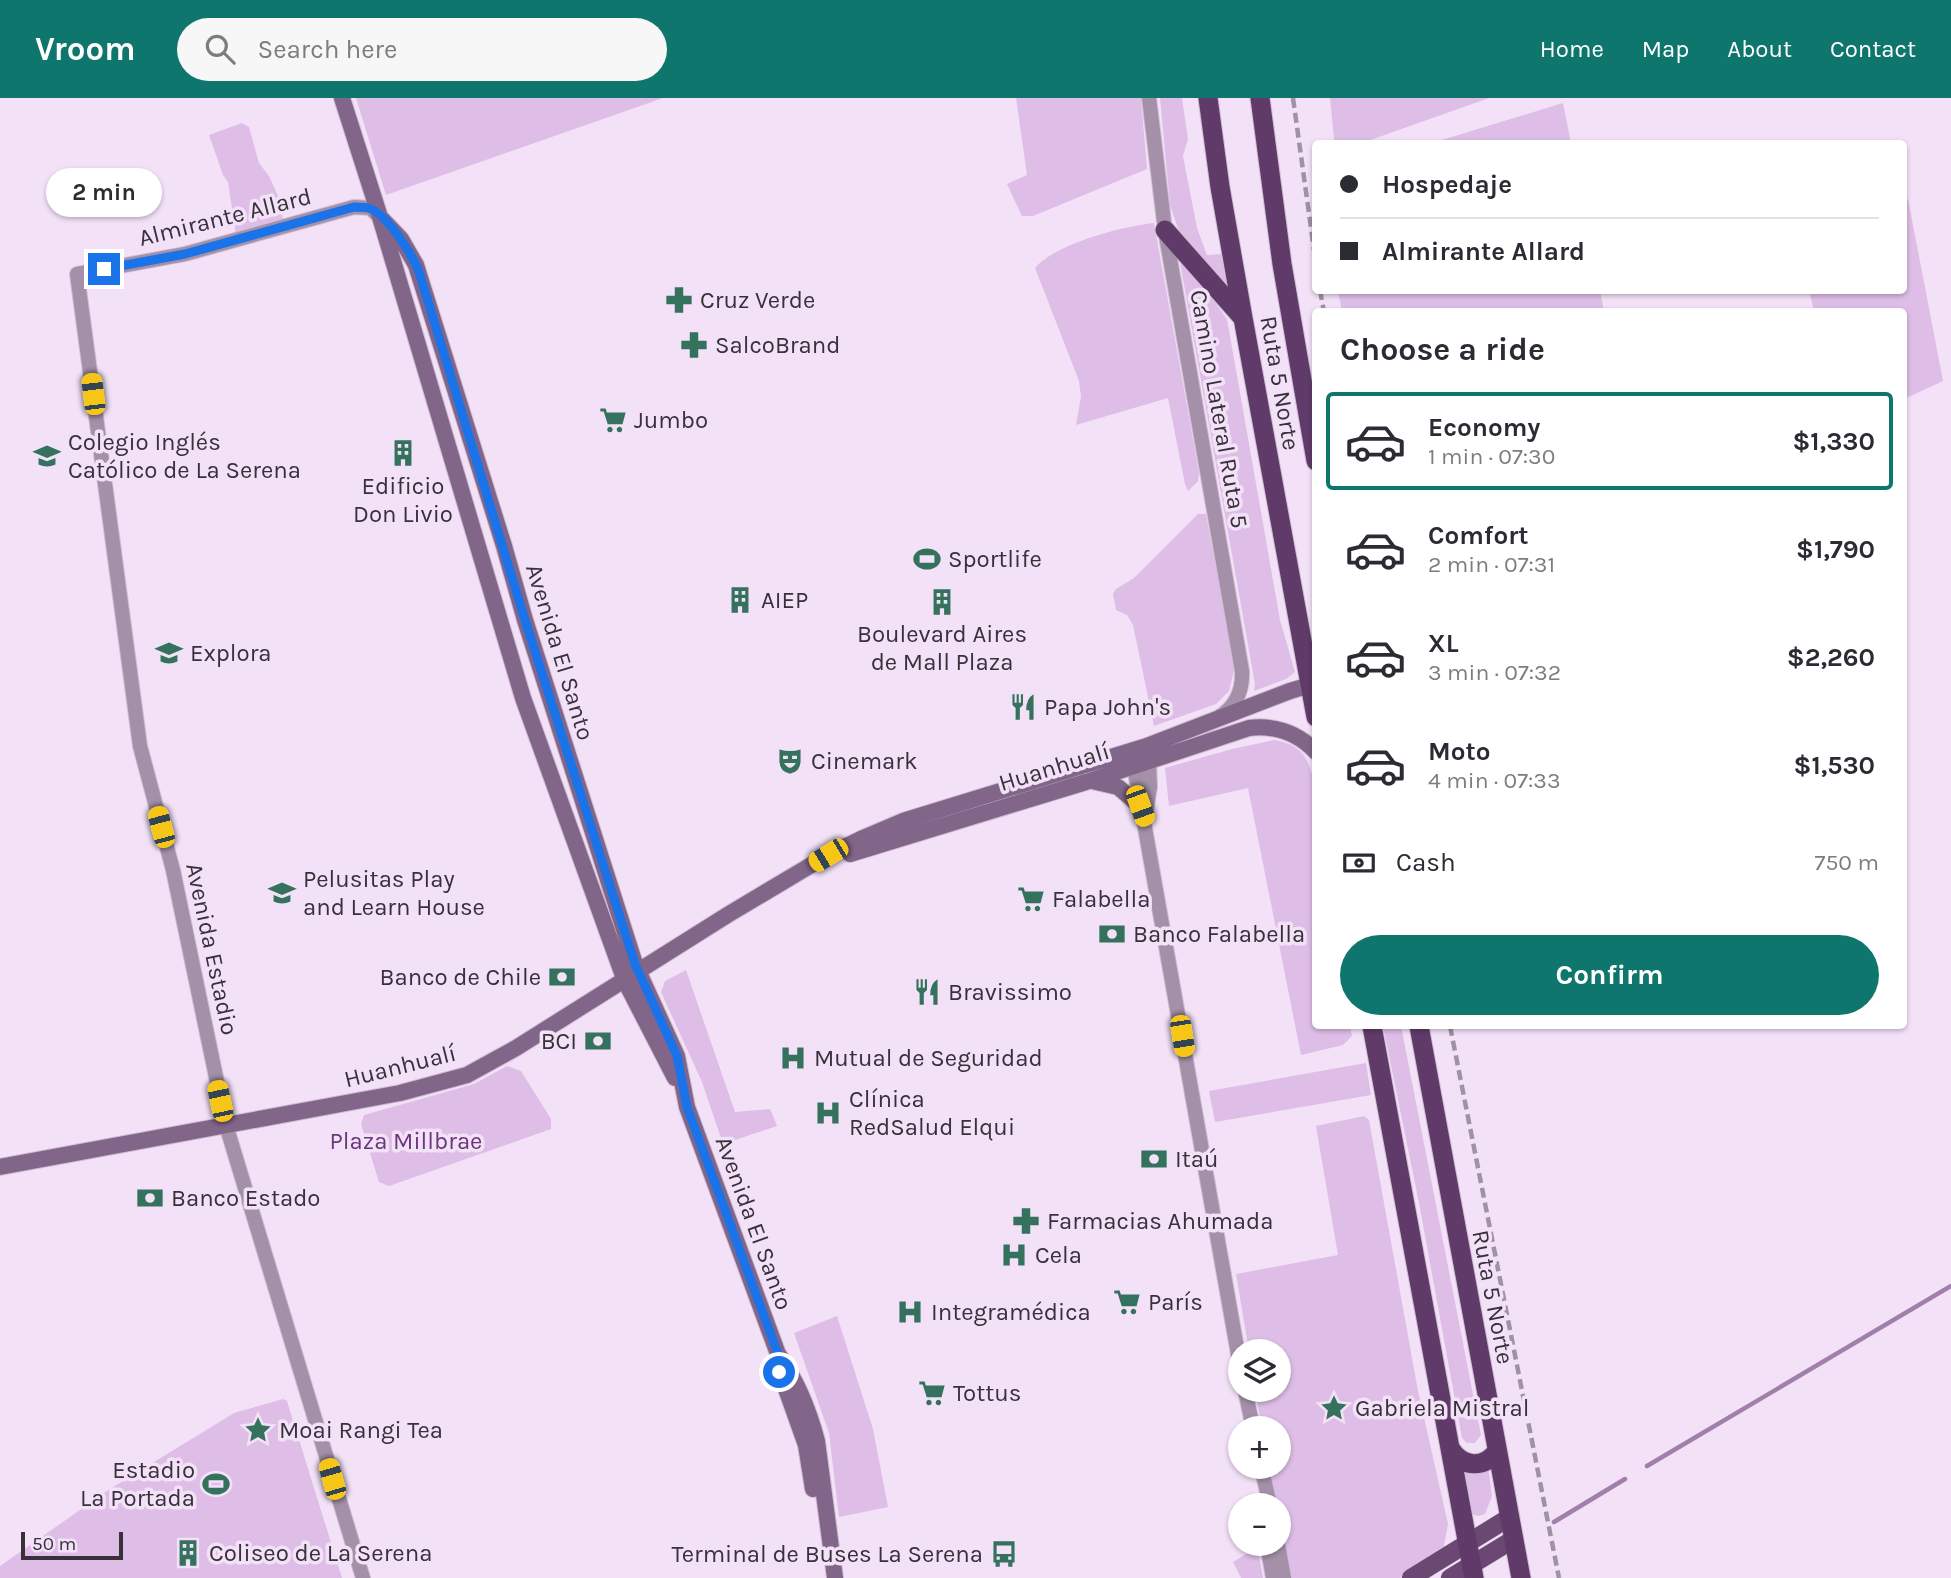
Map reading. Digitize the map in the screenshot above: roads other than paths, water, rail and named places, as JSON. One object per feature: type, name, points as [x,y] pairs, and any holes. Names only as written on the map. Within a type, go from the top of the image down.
[{"type":"highway","name":"Ruta 5 Norte","points":[[1208,98],[1220,187],[1243,318],[1312,680]]},
{"type":"highway","name":"Ruta 5 Norte","points":[[1261,98],[1282,264],[1312,438]]},
{"type":"highway","points":[[1165,230],[1243,318]]},
{"type":"highway","points":[[1373,1029],[1473,1572]]},
{"type":"highway","name":"Ruta 5 Norte","points":[[1420,1029],[1521,1578]]},
{"type":"highway","points":[[1450,1448],[1459,1459],[1472,1464],[1484,1463],[1497,1451]]},
{"type":"main road","name":"Avenida El Santo","points":[[341,98],[380,217],[523,698],[632,976],[677,1056],[687,1107],[778,1354],[779,1372],[806,1445],[826,1578]]},
{"type":"main road","name":"Avenida El Santo","points":[[380,217],[401,239],[416,265],[541,668],[632,976]]},
{"type":"main road","points":[[523,698],[534,685],[541,668]]},
{"type":"main road","name":"Huanhualí","points":[[0,1167],[400,1093],[467,1075],[516,1048],[801,870],[894,824],[1147,746],[1312,685]]},
{"type":"main road","name":"Huanhualí","points":[[801,870],[1086,782],[1237,731],[1261,727],[1290,733],[1312,748]]},
{"type":"main road","points":[[1086,782],[1118,787],[1129,794],[1143,813]]},
{"type":"main road","name":"Avenida El Santo","points":[[778,1354],[789,1368],[817,1441],[835,1578]]},
{"type":"main road","points":[[1411,1578],[1510,1517]]},
{"type":"main road","points":[[1450,1578],[1473,1572],[1514,1539]]},
{"type":"street","name":"Camino Lateral Ruta 5","points":[[1149,98],[1165,230],[1242,671],[1241,687],[1236,701],[1218,718]]},
{"type":"street","name":"Almirante Allard","points":[[77,274],[185,254],[354,207],[370,208],[380,217]]},
{"type":"street","name":"Avenida Estadio","points":[[77,274],[140,746],[173,870],[226,1125],[363,1578]]},
{"type":"street","points":[[1142,763],[1143,813],[1235,1339]]},
{"type":"street","points":[[1269,1556],[1273,1578]]},
{"type":"street","points":[[1280,1556],[1284,1578]]},
{"type":"waterway","points":[[1647,1466],[1951,1286]]},
{"type":"waterway","points":[[1554,1522],[1625,1479]]},
{"type":"railway","points":[[1293,98],[1312,235]]},
{"type":"railway","points":[[1321,294],[1323,308]]},
{"type":"railway","points":[[1451,1029],[1559,1578]]},
{"type":"place","name":"Cruz Verde","points":[[679,300]]},
{"type":"place","name":"SalcoBrand","points":[[694,345]]},
{"type":"place","name":"Jumbo","points":[[613,420]]},
{"type":"place","name":"Edificio Don Livio","points":[[403,453]]},
{"type":"place","name":"Colegio Inglés Católico de La Serena","points":[[47,456]]},
{"type":"place","name":"Sportlife","points":[[927,559]]},
{"type":"place","name":"AIEP","points":[[740,600]]},
{"type":"place","name":"Boulevard Aires de Mall Plaza","points":[[942,602]]},
{"type":"place","name":"Explora","points":[[169,653]]},
{"type":"place","name":"Papa John's","points":[[1023,707]]},
{"type":"place","name":"Cinemark","points":[[790,761]]},
{"type":"place","name":"Pelusitas Play and Learn House","points":[[282,893]]},
{"type":"place","name":"Falabella","points":[[1031,899]]},
{"type":"place","name":"Banco Falabella","points":[[1112,934]]},
{"type":"place","name":"Banco de Chile","points":[[562,977]]},
{"type":"place","name":"Bravissimo","points":[[927,992]]},
{"type":"place","name":"BCI","points":[[598,1041]]},
{"type":"place","name":"Mutual de Seguridad","points":[[793,1058]]},
{"type":"place","name":"Clínica RedSalud Elqui","points":[[828,1113]]},
{"type":"place","name":"Itaú","points":[[1154,1159]]},
{"type":"place","name":"Banco Estado","points":[[150,1198]]},
{"type":"place","name":"Farmacias Ahumada","points":[[1026,1221]]},
{"type":"place","name":"Cela","points":[[1014,1255]]},
{"type":"place","name":"París","points":[[1127,1302]]},
{"type":"place","name":"Integramédica","points":[[910,1312]]},
{"type":"place","name":"Tottus","points":[[932,1393]]},
{"type":"place","name":"Gabriela Mistral","points":[[1334,1408]]},
{"type":"place","name":"Moai Rangi Tea","points":[[258,1430]]},
{"type":"place","name":"Estadio La Portada","points":[[216,1484]]},
{"type":"place","name":"Coliseo de La Serena","points":[[188,1553]]},
{"type":"place","name":"Terminal de Buses La Serena","points":[[1004,1554]]},
{"type":"park label","name":"Plaza Millbrae","points":[[406,1141]]}]
